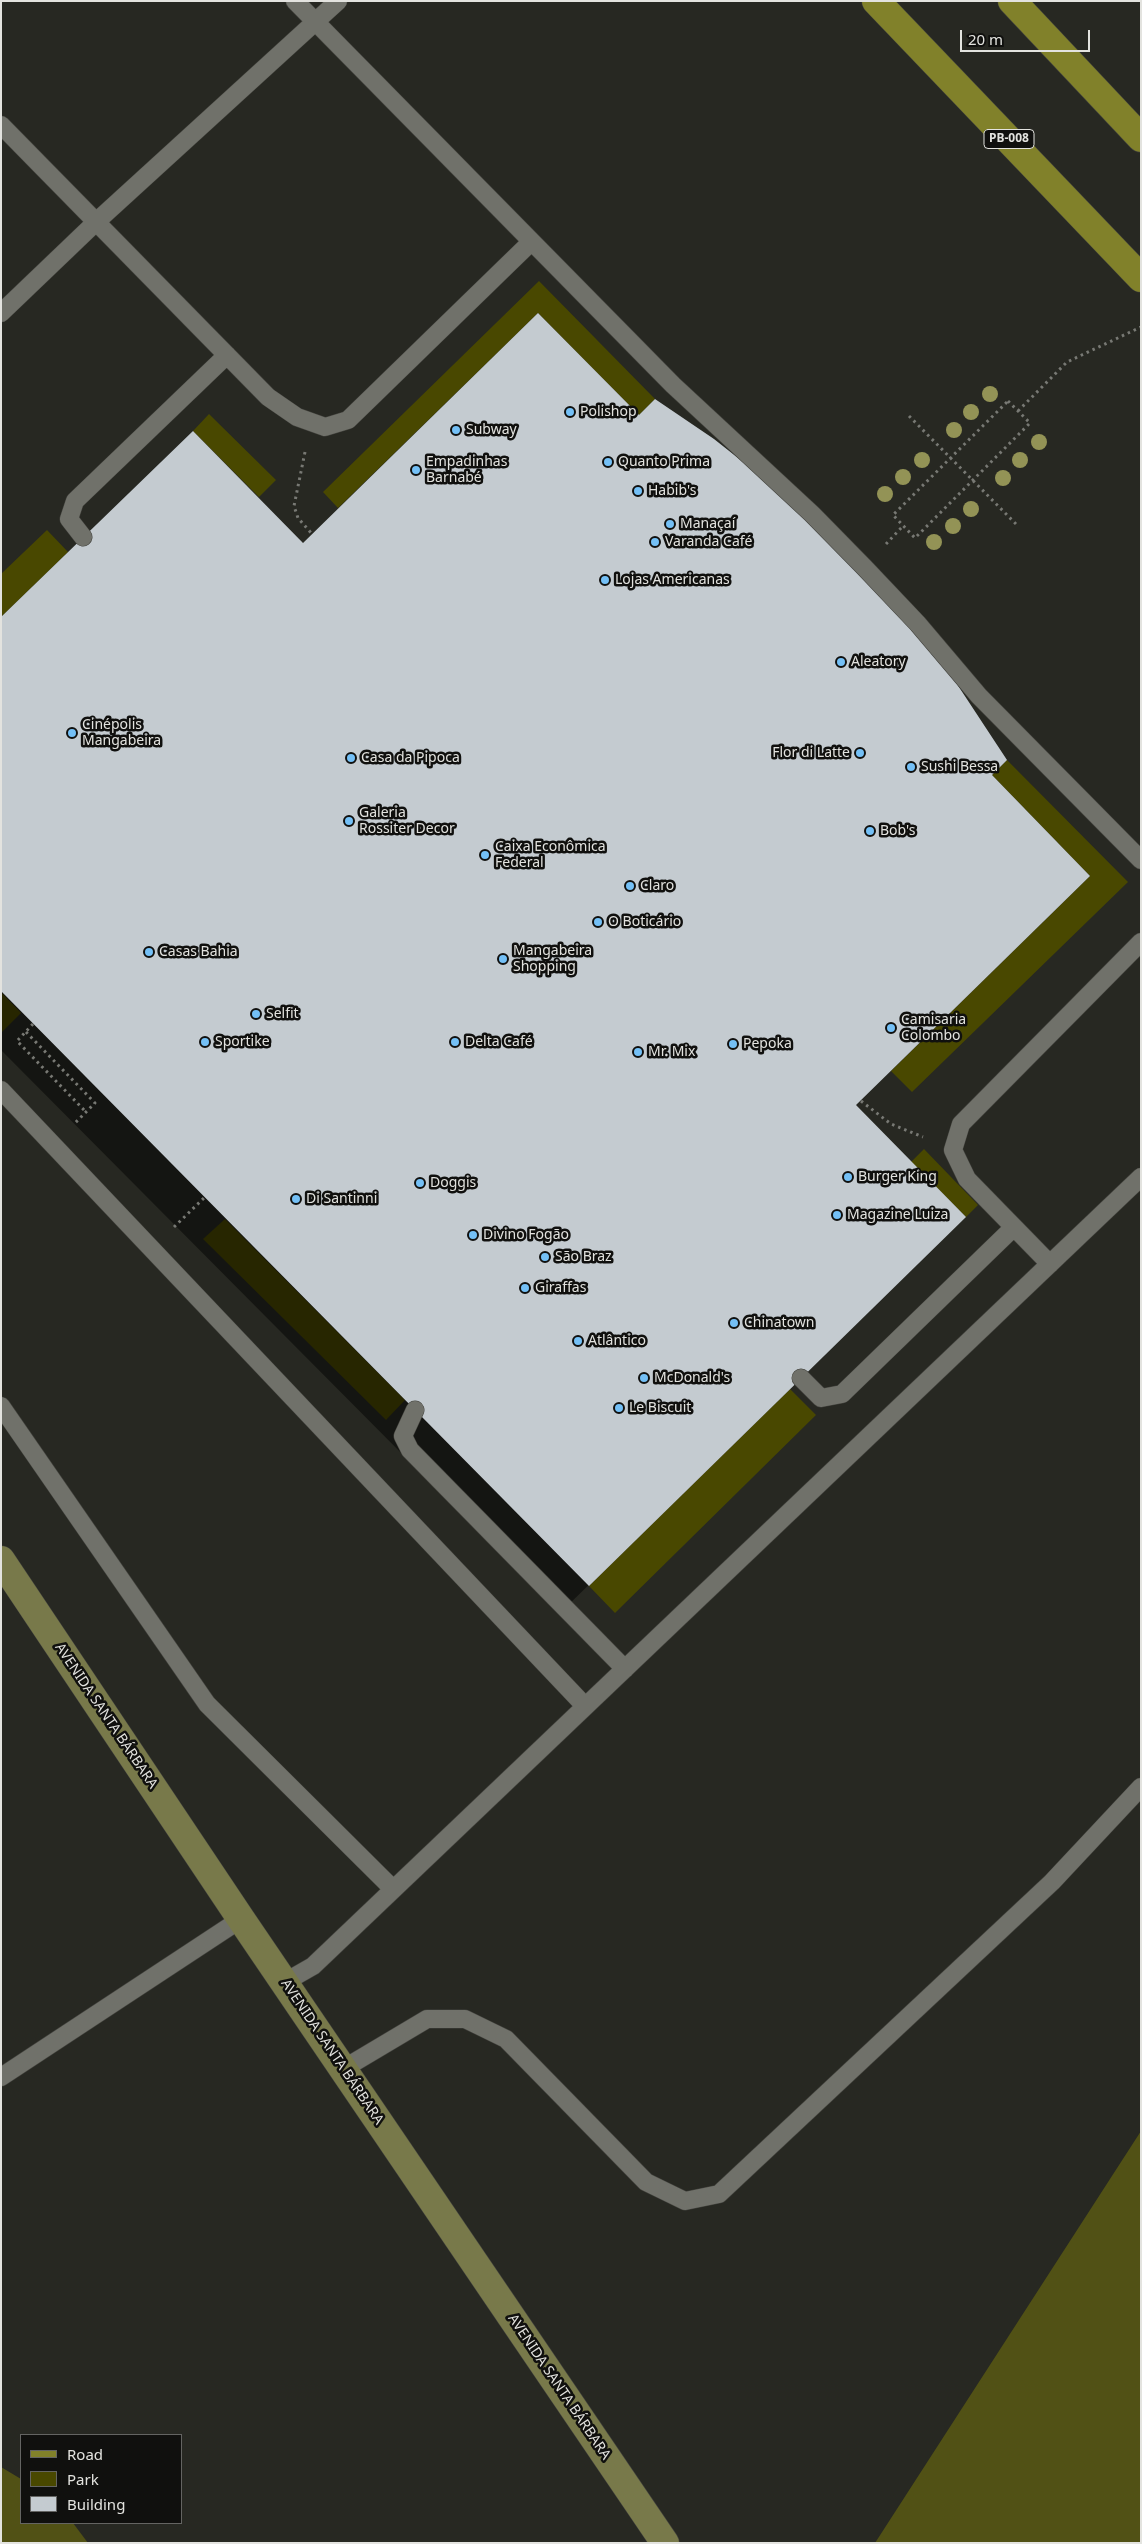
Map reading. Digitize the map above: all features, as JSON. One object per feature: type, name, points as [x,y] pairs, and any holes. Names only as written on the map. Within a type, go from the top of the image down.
[{"type":"main road","name":"PB-008","points":[[876,1],[1141,278]]},
{"type":"main road","points":[[1012,1],[1141,138]]},
{"type":"main road","name":"AVENIDA SANTA BÁRBARA","points":[[1,1560],[241,1919],[664,2543]]},
{"type":"lane","points":[[295,1],[673,385],[812,514],[858,560],[918,624],[979,696],[1141,860]]},
{"type":"lane","points":[[1,313],[96,222],[338,1]]},
{"type":"lane","points":[[1,124],[268,398],[296,417],[325,427],[348,420],[531,242]]},
{"type":"lane","points":[[83,537],[69,519],[75,501],[227,356]]},
{"type":"lane","points":[[1050,1264],[967,1179],[953,1150],[961,1124],[1141,942]]},
{"type":"lane","points":[[1,1090],[585,1706]]},
{"type":"lane","points":[[285,1982],[313,1966],[1141,1177]]},
{"type":"lane","points":[[801,1378],[821,1398],[842,1394],[1013,1228]]},
{"type":"lane","points":[[1,1406],[207,1704],[394,1889]]},
{"type":"lane","points":[[415,1410],[403,1436],[410,1450],[625,1669]]},
{"type":"lane","points":[[343,2069],[427,2018],[465,2020],[506,2040],[646,2182],[685,2201],[719,2194],[1052,1882],[1141,1788]]},
{"type":"lane","points":[[1,2077],[241,1919]]},
{"type":"path","points":[[1018,411],[1067,362],[1141,327]]},
{"type":"path","points":[[1008,401],[1018,411],[1030,422],[915,538],[893,516],[1008,401]]},
{"type":"path","points":[[909,416],[1016,525]]},
{"type":"path","points":[[311,422],[294,506],[298,518],[312,534]]},
{"type":"path","points":[[33,1024],[16,1041],[86,1112]]},
{"type":"path","points":[[26,1032],[95,1103]]},
{"type":"path","points":[[861,1101],[891,1124],[953,1150]]},
{"type":"path","points":[[152,1249],[204,1198]]},
{"type":"green space","points":[[539,281],[655,399],[639,415],[538,313],[338,508],[323,492]]},
{"type":"green space","points":[[209,414],[276,480],[259,497],[193,431]]},
{"type":"green space","points":[[47,530],[68,552],[1,617],[1,574]]},
{"type":"green space","points":[[1007,760],[1128,882],[912,1092],[891,1071],[1090,876],[992,775]]},
{"type":"green space","points":[[1,992],[21,1013],[1,1033]]},
{"type":"green space","points":[[924,1149],[978,1205],[966,1217],[911,1162]]},
{"type":"green space","points":[[225,1219],[405,1400],[386,1420],[203,1239]]},
{"type":"green space","points":[[790,1389],[816,1415],[615,1613],[589,1586]]},
{"type":"shaded area","points":[[1141,2131],[1141,2543],[875,2543]]},
{"type":"shaded area","points":[[1,2467],[20,2478],[20,2524],[74,2524],[88,2543],[1,2543]]},
{"type":"building","name":"Mangabeira Shopping","points":[[538,313],[639,415],[655,399],[714,439],[757,473],[861,570],[955,681],[1007,760],[992,775],[1090,876],[856,1105],[966,1217],[589,1586],[1,991],[1,617],[193,431],[303,543]]},
{"type":"place","name":"Polishop","points":[[570,412]]},
{"type":"place","name":"Subway","points":[[456,430]]},
{"type":"place","name":"Quanto Prima","points":[[608,462]]},
{"type":"place","name":"Empadinhas Barnabé","points":[[416,470]]},
{"type":"place","name":"Habib's","points":[[638,491]]},
{"type":"place","name":"Manaçaí","points":[[670,524]]},
{"type":"place","name":"Varanda Café","points":[[655,542]]},
{"type":"place","name":"Lojas Americanas","points":[[605,580]]},
{"type":"place","name":"Aleatory","points":[[841,662]]},
{"type":"place","name":"Cinépolis Mangabeira","points":[[72,733]]},
{"type":"place","name":"Flor di Latte","points":[[860,753]]},
{"type":"place","name":"Casa da Pipoca","points":[[351,758]]},
{"type":"place","name":"Sushi Bessa","points":[[911,767]]},
{"type":"place","name":"Galeria Rossiter Decor","points":[[349,821]]},
{"type":"place","name":"Bob's","points":[[870,831]]},
{"type":"place","name":"Caixa Econômica Federal","points":[[485,855]]},
{"type":"place","name":"Claro","points":[[630,886]]},
{"type":"place","name":"O Boticário","points":[[598,922]]},
{"type":"place","name":"Casas Bahia","points":[[149,952]]},
{"type":"place","name":"Mangabeira Shopping","points":[[503,959]]},
{"type":"place","name":"Selfit","points":[[256,1014]]},
{"type":"place","name":"Camisaria Colombo","points":[[891,1028]]},
{"type":"place","name":"Sportike","points":[[205,1042]]},
{"type":"place","name":"Delta Café","points":[[455,1042]]},
{"type":"place","name":"Pepoka","points":[[733,1044]]},
{"type":"place","name":"Mr. Mix","points":[[638,1052]]},
{"type":"place","name":"Burger King","points":[[848,1177]]},
{"type":"place","name":"Doggis","points":[[420,1183]]},
{"type":"place","name":"Di Santinni","points":[[296,1199]]},
{"type":"place","name":"Magazine Luiza","points":[[837,1215]]},
{"type":"place","name":"Divino Fogão","points":[[473,1235]]},
{"type":"place","name":"São Braz","points":[[545,1257]]},
{"type":"place","name":"Giraffas","points":[[525,1288]]},
{"type":"place","name":"Chinatown","points":[[734,1323]]},
{"type":"place","name":"Atlântico","points":[[578,1341]]},
{"type":"place","name":"McDonald's","points":[[644,1378]]},
{"type":"place","name":"Le Biscuit","points":[[619,1408]]}]
